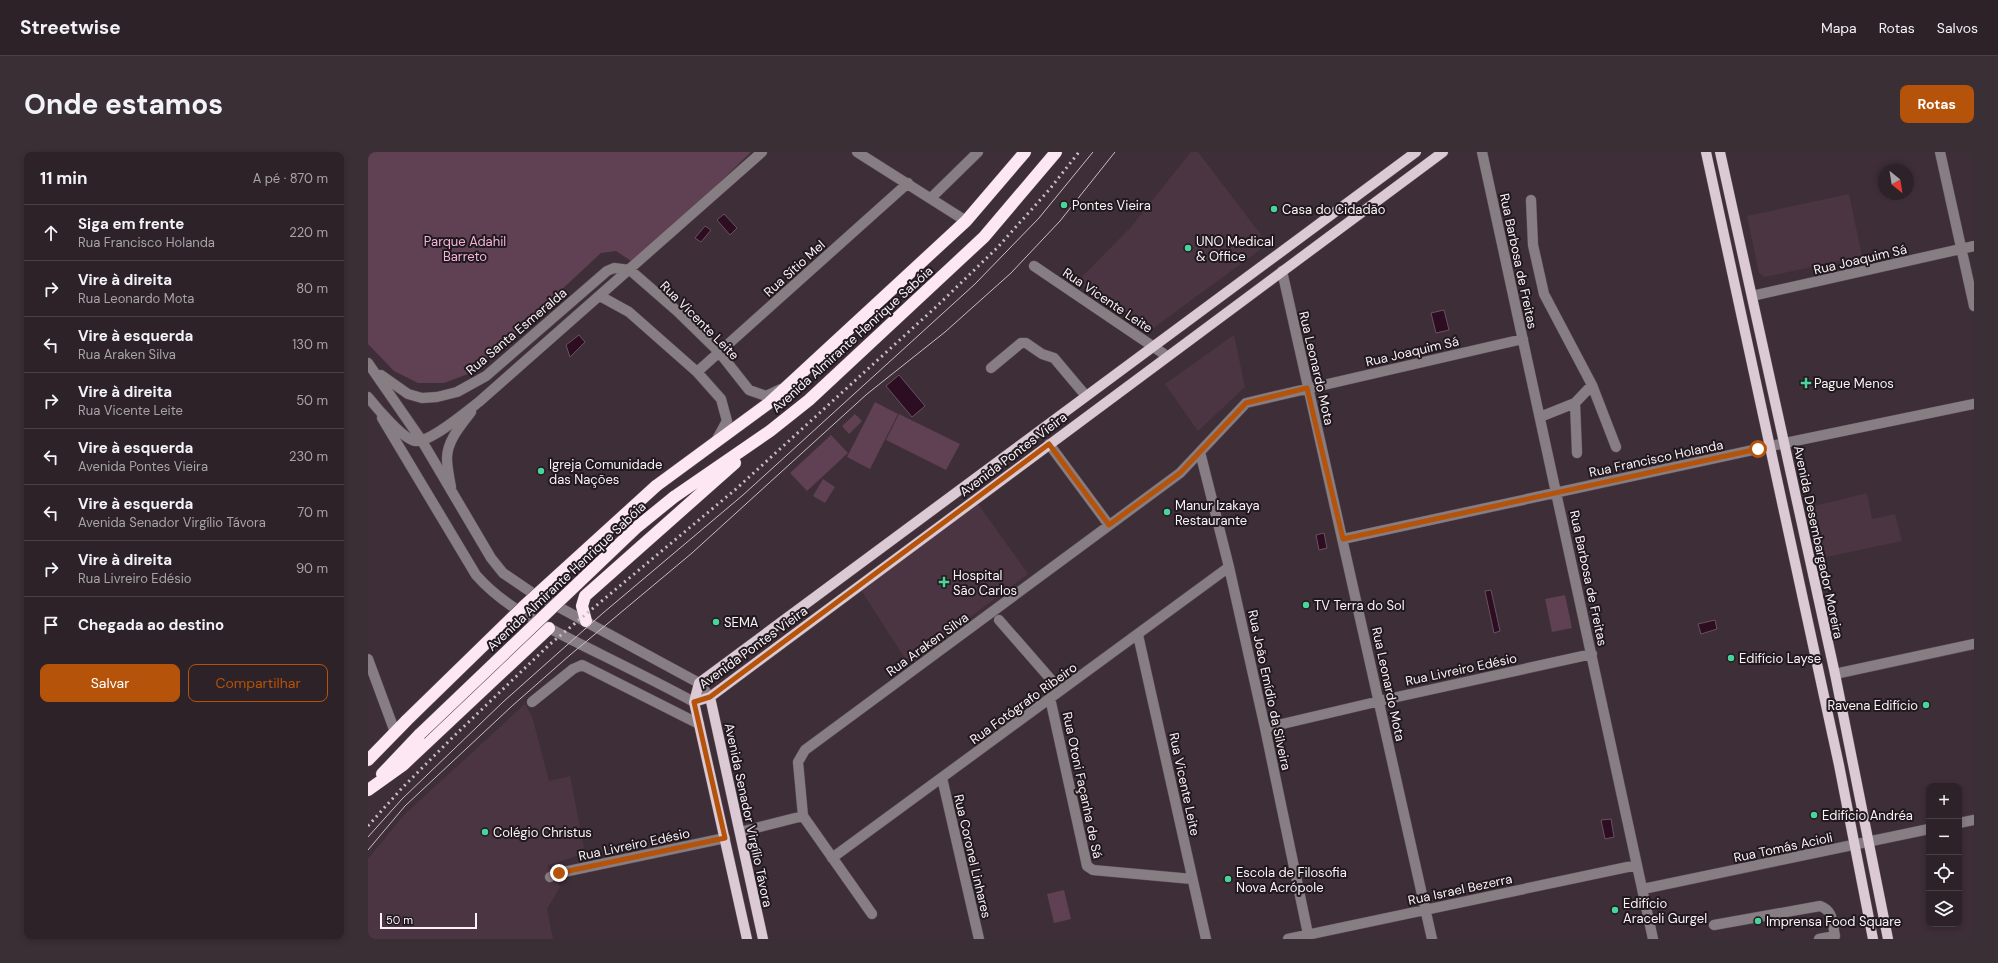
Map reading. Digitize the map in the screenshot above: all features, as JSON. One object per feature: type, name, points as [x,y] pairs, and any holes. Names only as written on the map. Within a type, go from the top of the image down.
[{"type":"highway","name":"Avenida Almirante Henrique Sabóia","points":[[368,760],[523,607],[656,486],[757,414],[793,382],[966,221],[1025,152]]},
{"type":"highway","name":"Avenida Almirante Henrique Sabóia","points":[[368,790],[396,758],[420,734],[626,537],[674,497],[770,432],[809,400],[984,237],[1056,152]]},
{"type":"highway","points":[[586,621],[582,606],[585,596],[770,432]]},
{"type":"highway","points":[[368,790],[403,764],[549,628]]},
{"type":"main road","name":"Avenida Pontes Vieira","points":[[694,702],[710,697],[1443,152]]},
{"type":"main road","points":[[1706,152],[1839,765],[1873,939]]},
{"type":"main road","name":"Avenida Desembargador Moreira","points":[[1720,152],[1834,674],[1888,939]]},
{"type":"main road","name":"Avenida Pontes Vieira","points":[[694,702],[699,683],[1411,154]]},
{"type":"main road","name":"Avenida Senador Virgílio Távora","points":[[710,697],[763,939]]},
{"type":"main road","points":[[694,702],[747,939]]},
{"type":"street","points":[[371,401],[401,433],[414,441],[422,441],[437,432],[480,401],[762,152]]},
{"type":"street","points":[[857,152],[966,221]]},
{"type":"street","points":[[931,198],[978,152]]},
{"type":"street","name":"Rua Barbosa de Freitas","points":[[1482,152],[1653,939]]},
{"type":"street","points":[[1940,152],[1974,306]]},
{"type":"street","name":"Rua Sítio Mel","points":[[697,372],[908,183]]},
{"type":"street","points":[[1531,200],[1533,245],[1544,294],[1592,385],[1616,447]]},
{"type":"street","name":"Rua Joaquim Sá","points":[[1752,296],[1974,246]]},
{"type":"street","name":"Rua Vicente Leite","points":[[1034,266],[1167,356]]},
{"type":"street","name":"Rua Santa Esmeralda","points":[[370,366],[408,394],[422,398],[438,397],[457,392],[486,376],[607,271],[614,268],[630,270]]},
{"type":"street","name":"Rua Vicente Leite","points":[[630,270],[677,311],[719,352],[749,390],[758,395],[766,396],[793,382]]},
{"type":"street","name":"Rua Leonardo Mota","points":[[1282,271],[1307,388],[1380,701],[1432,939]]},
{"type":"street","points":[[600,296],[629,312],[697,372],[721,399],[727,421],[713,445]]},
{"type":"street","name":"Rua Joaquim Sá","points":[[1307,388],[1523,339]]},
{"type":"street","points":[[991,368],[1021,343],[1026,343],[1042,354],[1054,358],[1086,396]]},
{"type":"street","points":[[370,366],[422,441],[491,558],[503,573],[531,592],[699,683],[710,697]]},
{"type":"street","points":[[1540,417],[1575,403],[1592,385]]},
{"type":"street","name":"Rua Araken Silva","points":[[803,816],[798,762],[805,750],[1180,473],[1246,403],[1307,388]]},
{"type":"street","points":[[371,401],[476,575],[489,590],[549,628],[694,702]]},
{"type":"street","points":[[452,492],[447,458],[448,449],[457,430],[480,401]]},
{"type":"street","points":[[1575,403],[1577,453]]},
{"type":"street","name":"Rua Francisco Holanda","points":[[1343,539],[1974,404]]},
{"type":"street","points":[[1049,444],[1109,525]]},
{"type":"street","name":"Rua João Emídio da Silveira","points":[[1200,452],[1229,567],[1266,728],[1308,934]]},
{"type":"street","name":"Rua Fotógrafo Ribeiro","points":[[832,858],[1229,567]]},
{"type":"street","points":[[999,620],[1054,683]]},
{"type":"street","name":"Rua Vicente Leite","points":[[1138,635],[1206,939]]},
{"type":"street","points":[[1834,674],[1974,644]]},
{"type":"street","name":"Rua Livreiro Edésio","points":[[1266,728],[1592,654]]},
{"type":"street","points":[[368,659],[395,732]]},
{"type":"street","points":[[532,702],[572,669],[582,665],[699,724]]},
{"type":"street","name":"Rua Otoni Façanha de Sá","points":[[1050,698],[1087,866],[1093,870],[1192,879]]},
{"type":"street","name":"Rua Coronel Linhares","points":[[942,778],[979,939]]},
{"type":"street","points":[[740,832],[803,816],[872,914]]},
{"type":"street","points":[[1962,822],[1974,820]]},
{"type":"street","name":"Rua Tomás Acioli","points":[[1643,889],[1926,830]]},
{"type":"street","name":"Rua Livreiro Edésio","points":[[550,877],[559,873],[725,838]]},
{"type":"street","name":"Rua Israel Bezerra","points":[[1288,939],[1637,864]]},
{"type":"street","points":[[1714,925],[1820,906],[1826,908],[1830,913],[1836,937],[1819,939]]},
{"type":"shaded area","points":[[1191,152],[1198,152],[1268,244],[1152,329],[1077,282],[1131,227]]},
{"type":"shaded area","points":[[1849,194],[1862,256],[1765,277],[1759,273],[1747,216]]},
{"type":"shaded area","points":[[724,214],[737,228],[730,235],[717,220]]},
{"type":"shaded area","points":[[705,226],[711,230],[701,242],[695,238]]},
{"type":"shaded area","points":[[1444,310],[1449,330],[1436,333],[1431,313]]},
{"type":"shaded area","points":[[579,335],[585,342],[570,357],[566,345]]},
{"type":"shaded area","points":[[1234,335],[1245,387],[1198,431],[1165,384]]},
{"type":"shaded area","points":[[899,375],[925,406],[912,417],[886,386]]},
{"type":"shaded area","points":[[1867,493],[1872,519],[1895,514],[1902,541],[1821,558],[1810,507]]},
{"type":"shaded area","name":"Hospital São Carlos","points":[[978,504],[1028,574],[908,663],[861,590]]},
{"type":"shaded area","points":[[1324,533],[1327,548],[1319,550],[1316,535]]},
{"type":"shaded area","points":[[1491,590],[1500,631],[1494,633],[1485,591]]},
{"type":"shaded area","points":[[1715,620],[1717,629],[1701,634],[1698,624]]},
{"type":"shaded area","name":"Colégio Christus","points":[[525,704],[532,716],[549,781],[570,776],[585,853],[547,866],[560,887],[547,909],[553,939],[368,939],[368,859],[404,815]]},
{"type":"shaded area","points":[[1611,819],[1614,837],[1605,839],[1601,820]]},
{"type":"green space","name":"Parque Adahil Barreto","points":[[368,152],[751,152],[645,254],[631,261],[616,251],[601,253],[473,372],[444,383],[418,383],[394,371],[368,344]]},
{"type":"green space","points":[[875,402],[898,414],[870,469],[847,457]]},
{"type":"green space","points":[[855,414],[862,421],[849,434],[842,426]]},
{"type":"green space","points":[[899,414],[960,444],[946,470],[886,440]]},
{"type":"green space","points":[[831,435],[848,453],[807,491],[790,473]]},
{"type":"green space","points":[[823,479],[835,487],[825,503],[813,496]]},
{"type":"green space","points":[[1565,595],[1572,628],[1552,632],[1545,599]]},
{"type":"green space","points":[[1064,890],[1071,919],[1054,923],[1047,894]]},
{"type":"tram line","points":[[368,837],[402,799],[503,702],[603,613],[743,495],[975,284],[1039,218],[1093,152]]},
{"type":"tram line","points":[[368,850],[405,806],[512,706],[570,655],[692,553],[867,394],[945,332],[1011,273],[1060,221],[1115,152]]},
{"type":"railway","points":[[368,826],[402,788],[549,645],[736,489],[937,306],[997,248],[1049,190],[1079,152]]},
{"type":"place","name":"Pontes Vieira","points":[[1064,205]]},
{"type":"place","name":"Casa do Cidadão","points":[[1274,209]]},
{"type":"place","name":"UNO Medical & Office","points":[[1188,248]]},
{"type":"place","name":"Pague Menos","points":[[1806,383]]},
{"type":"place","name":"Igreja Comunidade das Nações","points":[[541,471]]},
{"type":"place","name":"Manur Izakaya Restaurante","points":[[1167,512]]},
{"type":"place","name":"Hospital São Carlos","points":[[944,582]]},
{"type":"place","name":"TV Terra do Sol","points":[[1306,605]]},
{"type":"place","name":"SEMA","points":[[716,622]]},
{"type":"place","name":"Edifício Layse","points":[[1731,658]]},
{"type":"place","name":"Ravena Edifício","points":[[1926,705]]},
{"type":"place","name":"Edifício Andréa","points":[[1814,815]]},
{"type":"place","name":"Colégio Christus","points":[[485,832]]},
{"type":"place","name":"Escola de Filosofia Nova Acrópole","points":[[1228,879]]},
{"type":"place","name":"Edifício Araceli Gurgel","points":[[1615,910]]},
{"type":"place","name":"Imprensa Food Square","points":[[1758,921]]},
{"type":"route","points":[[559,873],[725,838],[694,702],[710,697],[1049,444],[1109,525],[1180,473],[1246,403],[1307,388],[1343,539],[1758,449]]}]
